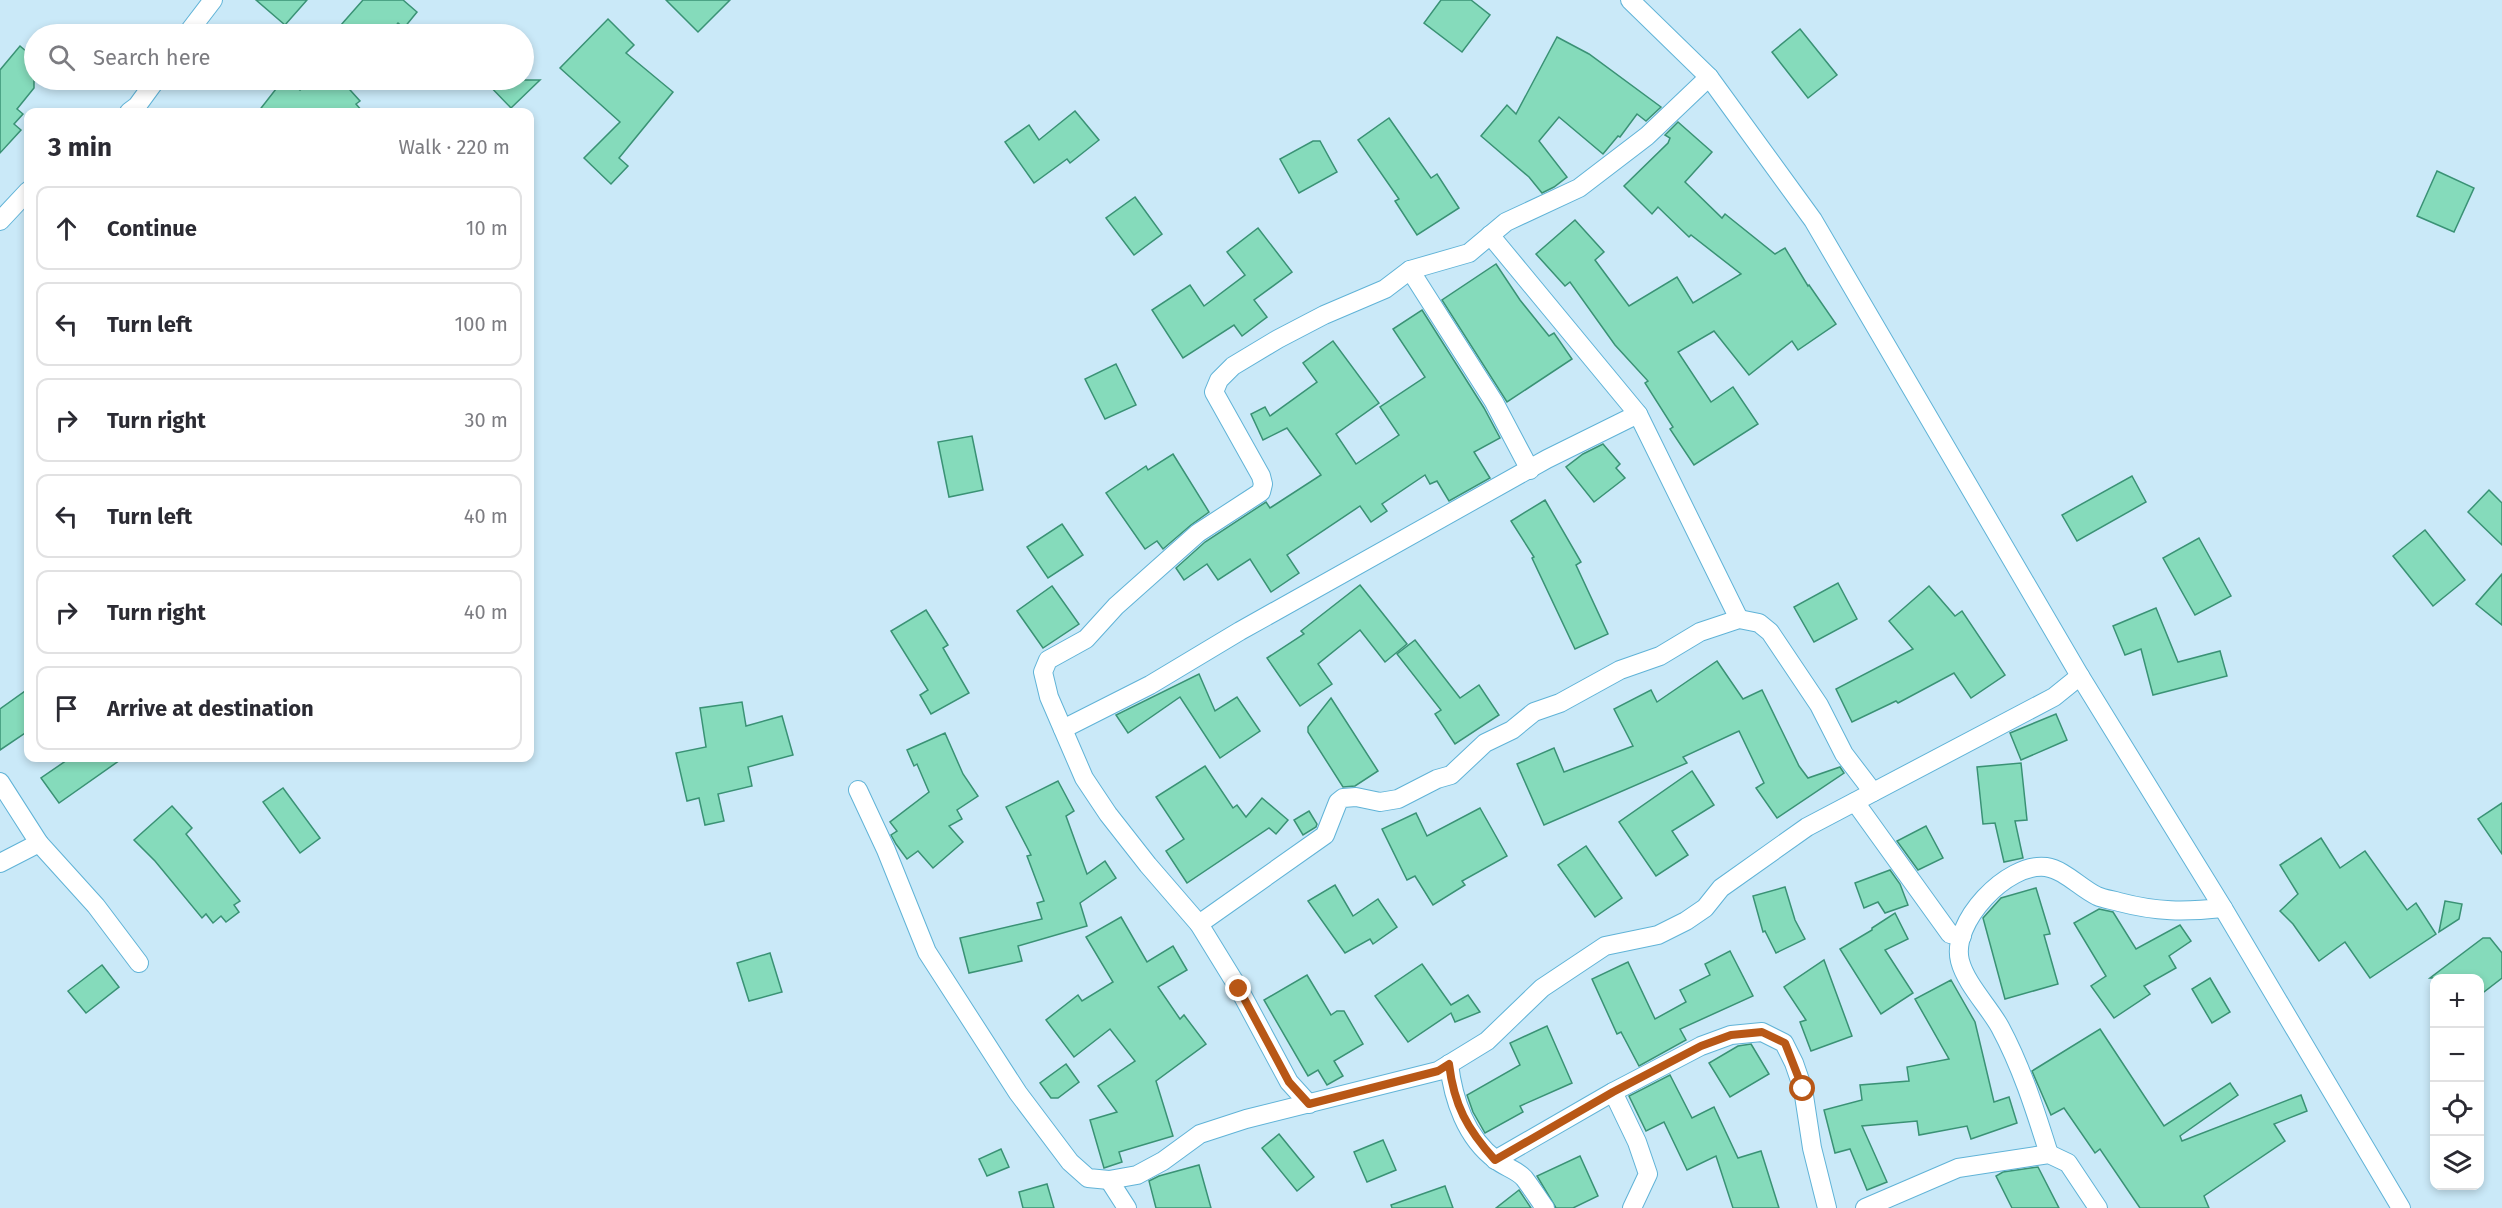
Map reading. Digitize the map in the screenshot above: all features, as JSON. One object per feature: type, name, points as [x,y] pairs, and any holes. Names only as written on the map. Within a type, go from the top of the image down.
[{"type":"street","points":[[195,24],[213,0]]},
{"type":"street","points":[[1630,0],[1709,77],[1813,220],[2080,676],[2223,908],[2401,1208]]},
{"type":"street","points":[[1309,1104],[1289,1082],[1239,989],[1199,924],[1108,814],[1084,778],[1049,697],[1043,672],[1048,660],[1086,639],[1116,606],[1198,533],[1261,492],[1263,484],[1261,476],[1215,392],[1219,380],[1233,366],[1324,315],[1385,289],[1410,270],[1469,253],[1506,222],[1579,188],[1647,136],[1709,77]]},
{"type":"street","points":[[134,108],[149,90]]},
{"type":"street","points":[[0,221],[24,195]]},
{"type":"street","points":[[1490,236],[1638,414],[1740,619]]},
{"type":"street","points":[[1410,270],[1494,402],[1530,470]]},
{"type":"street","points":[[1063,729],[1166,676],[1240,631],[1547,459],[1638,414]]},
{"type":"street","points":[[1199,924],[1325,835],[1338,802],[1343,798],[1380,801],[1398,799],[1451,775],[1485,743],[1512,730],[1534,712],[1560,703],[1620,670],[1660,656],[1700,632],[1740,619],[1759,622],[1770,632],[1819,705],[1844,754],[1873,792]]},
{"type":"street","points":[[858,790],[886,850],[927,952],[1018,1093],[1070,1162],[1088,1178],[1109,1180],[1137,1175],[1163,1161],[1200,1134],[1246,1119],[1438,1071],[1487,1041],[1542,988],[1605,946],[1659,935],[1686,921],[1705,908],[1721,888],[1807,827],[2054,697],[2080,676]]},
{"type":"street","points":[[0,782],[39,843],[96,906],[140,963]]},
{"type":"street","points":[[1855,802],[1950,934],[1962,936]]},
{"type":"street","points":[[0,863],[39,843]]},
{"type":"street","points":[[2049,1154],[2017,1061],[1960,960],[1962,936],[1976,907],[2000,882],[2024,869],[2047,867],[2098,896],[2161,912],[2223,908]]},
{"type":"street","points":[[1495,1160],[1613,1092],[1701,1046],[1731,1035],[1762,1032],[1785,1043],[1803,1089],[1812,1148],[1827,1208]]},
{"type":"street","points":[[1449,1064],[1452,1091],[1461,1113],[1478,1141],[1495,1160],[1522,1176],[1545,1208]]},
{"type":"street","points":[[1613,1092],[1638,1142],[1648,1174],[1632,1208]]},
{"type":"street","points":[[1865,1208],[1958,1168],[2049,1154],[2068,1163],[2098,1208]]},
{"type":"street","points":[[1109,1180],[1127,1208]]},
{"type":"building","points":[[256,0],[307,0],[284,24]]},
{"type":"building","points":[[363,0],[403,0],[417,12],[407,24],[342,24]]},
{"type":"building","points":[[666,0],[730,0],[698,32]]},
{"type":"building","points":[[1441,0],[1471,0],[1490,15],[1462,52],[1424,23]]},
{"type":"building","points":[[608,19],[634,45],[626,53],[673,92],[619,158],[628,166],[611,184],[584,158],[620,122],[560,68]]},
{"type":"building","points":[[1800,29],[1837,75],[1808,98],[1772,52]]},
{"type":"building","points":[[1557,37],[1589,54],[1661,107],[1646,121],[1637,114],[1620,137],[1618,136],[1603,154],[1559,117],[1539,141],[1567,177],[1542,193],[1529,177],[1481,136],[1507,105],[1516,114]]},
{"type":"building","points":[[20,46],[24,49],[24,90],[32,90],[17,109],[23,114],[14,124],[21,130],[0,153],[0,70]]},
{"type":"building","points":[[275,90],[350,90],[360,101],[356,104],[360,108],[261,108]]},
{"type":"building","points":[[494,90],[530,90],[511,108]]},
{"type":"building","points":[[1075,111],[1099,140],[1070,163],[1067,159],[1034,183],[1005,142],[1029,125],[1039,140]]},
{"type":"building","points":[[1389,118],[1431,178],[1437,174],[1459,208],[1417,235],[1395,201],[1399,199],[1358,140]]},
{"type":"building","points":[[1678,122],[1712,152],[1685,182],[1722,218],[1725,214],[1775,254],[1785,248],[1808,286],[1836,324],[1798,350],[1792,341],[1749,375],[1714,331],[1678,352],[1711,402],[1733,387],[1758,424],[1694,465],[1670,429],[1673,427],[1645,383],[1648,381],[1615,345],[1570,282],[1565,286],[1536,254],[1575,220],[1604,252],[1595,260],[1629,306],[1677,277],[1693,303],[1741,274],[1691,235],[1689,237],[1658,207],[1652,214],[1624,186],[1668,143],[1670,138],[1665,135]]},
{"type":"building","points":[[1313,141],[1320,141],[1337,172],[1299,193],[1280,159]]},
{"type":"building","points":[[2437,171],[2474,188],[2454,232],[2417,216]]},
{"type":"building","points":[[1135,197],[1162,234],[1134,255],[1106,218]]},
{"type":"building","points":[[1258,228],[1292,272],[1254,300],[1267,317],[1242,336],[1234,325],[1183,358],[1152,310],[1190,285],[1204,306],[1245,275],[1227,252]]},
{"type":"building","points":[[1496,264],[1520,300],[1549,336],[1554,333],[1572,359],[1507,402],[1442,300]]},
{"type":"building","points":[[1422,310],[1484,408],[1500,438],[1474,452],[1490,478],[1449,501],[1437,481],[1430,484],[1425,475],[1382,504],[1387,511],[1371,522],[1360,506],[1287,555],[1299,573],[1271,592],[1250,559],[1218,580],[1207,564],[1184,580],[1176,568],[1205,542],[1266,502],[1270,508],[1321,475],[1287,428],[1263,440],[1251,414],[1265,407],[1270,416],[1317,382],[1303,363],[1333,341],[1379,403],[1336,434],[1356,464],[1399,435],[1380,407],[1425,377],[1393,329]]},
{"type":"building","points":[[1116,364],[1136,405],[1105,419],[1085,379]]},
{"type":"building","points":[[972,436],[983,490],[949,497],[938,442]]},
{"type":"building","points":[[1603,444],[1620,464],[1616,468],[1625,478],[1594,502],[1566,467],[1583,454]]},
{"type":"building","points":[[1173,454],[1209,512],[1163,549],[1157,541],[1145,549],[1106,493],[1146,466],[1148,470]]},
{"type":"building","points":[[2132,476],[2146,502],[2077,541],[2062,515]]},
{"type":"building","points":[[2489,490],[2502,503],[2502,545],[2468,512]]},
{"type":"building","points":[[1545,500],[1581,562],[1576,565],[1608,634],[1575,649],[1532,558],[1534,557],[1511,521]]},
{"type":"building","points":[[1062,524],[1083,555],[1048,578],[1027,547]]},
{"type":"building","points":[[2425,530],[2465,580],[2433,606],[2393,556]]},
{"type":"building","points":[[2199,538],[2231,596],[2195,615],[2163,558]]},
{"type":"building","points":[[2502,574],[2502,625],[2476,604]]},
{"type":"building","points":[[1838,583],[1857,619],[1814,642],[1794,607]]},
{"type":"building","points":[[1360,585],[1407,644],[1385,662],[1360,630],[1318,664],[1332,684],[1300,706],[1267,658],[1304,634],[1301,631]]},
{"type":"building","points":[[1052,586],[1079,624],[1043,648],[1017,611]]},
{"type":"building","points":[[1929,586],[1955,616],[1962,611],[2005,675],[1971,698],[1954,673],[1898,703],[1896,701],[1852,722],[1836,689],[1913,649],[1889,621]]},
{"type":"building","points":[[2156,608],[2178,662],[2220,651],[2227,676],[2153,695],[2141,649],[2125,655],[2113,626]]},
{"type":"building","points":[[926,610],[948,645],[943,648],[969,693],[931,714],[920,695],[928,690],[891,631]]},
{"type":"building","points":[[1415,640],[1460,698],[1479,685],[1499,715],[1455,744],[1435,714],[1441,710],[1397,654]]},
{"type":"building","points":[[1717,661],[1743,699],[1762,690],[1799,766],[1808,778],[1840,767],[1844,773],[1777,818],[1756,788],[1764,783],[1739,731],[1683,757],[1687,763],[1544,825],[1517,764],[1554,748],[1564,772],[1633,746],[1614,709],[1651,690],[1657,702]]},
{"type":"building","points":[[1199,674],[1215,711],[1237,697],[1260,731],[1220,758],[1180,697],[1128,733],[1116,715]]},
{"type":"building","points":[[24,692],[24,734],[0,750],[0,709]]},
{"type":"building","points":[[1331,698],[1378,771],[1355,786],[1343,787],[1308,732],[1308,727]]},
{"type":"building","points":[[742,702],[746,726],[782,716],[793,755],[748,767],[752,786],[718,794],[724,821],[705,825],[699,798],[687,801],[676,753],[706,747],[700,708]]},
{"type":"building","points":[[2056,714],[2067,740],[2021,760],[2010,733]]},
{"type":"building","points":[[945,733],[963,774],[978,796],[957,810],[962,819],[949,826],[963,842],[933,868],[918,851],[907,859],[891,835],[897,831],[890,822],[929,792],[917,764],[914,766],[907,750]]},
{"type":"building","points":[[64,762],[117,762],[59,803],[41,778]]},
{"type":"building","points":[[2021,763],[2027,820],[2015,821],[2023,858],[2004,862],[1995,823],[1983,824],[1977,767]]},
{"type":"building","points":[[1205,766],[1233,808],[1237,805],[1246,817],[1262,798],[1288,820],[1276,834],[1269,828],[1187,883],[1166,851],[1184,839],[1156,797]]},
{"type":"building","points":[[1692,771],[1714,805],[1672,831],[1688,855],[1656,876],[1619,822]]},
{"type":"building","points":[[1058,781],[1074,811],[1066,816],[1087,874],[1105,861],[1116,878],[1080,903],[1087,926],[1018,946],[1022,961],[969,973],[960,938],[1042,919],[1037,903],[1044,901],[1027,856],[1031,855],[1006,807]]},
{"type":"building","points":[[283,788],[320,838],[300,853],[263,802]]},
{"type":"building","points":[[2502,803],[2502,854],[2478,819]]},
{"type":"building","points":[[172,806],[192,828],[186,834],[240,901],[234,905],[239,912],[226,922],[221,916],[213,923],[206,914],[202,918],[155,861],[134,840]]},
{"type":"building","points":[[1480,808],[1507,856],[1462,881],[1465,885],[1433,905],[1415,876],[1407,880],[1382,829],[1416,813],[1427,836]]},
{"type":"building","points":[[1309,811],[1317,824],[1303,835],[1294,820]]},
{"type":"building","points":[[1926,826],[1943,858],[1918,870],[1897,841]]},
{"type":"building","points":[[2321,838],[2340,868],[2365,851],[2407,910],[2416,903],[2436,934],[2370,978],[2345,942],[2319,961],[2293,924],[2280,911],[2298,894],[2280,865]]},
{"type":"building","points":[[1586,846],[1622,898],[1595,917],[1558,865]]},
{"type":"building","points":[[1890,870],[1900,884],[1908,905],[1885,913],[1878,902],[1864,908],[1855,883]]},
{"type":"building","points":[[1335,885],[1353,916],[1378,899],[1397,927],[1373,944],[1370,939],[1345,953],[1308,901]]},
{"type":"building","points":[[1785,887],[1795,920],[1805,939],[1776,953],[1765,931],[1763,932],[1753,896]]},
{"type":"building","points":[[2036,888],[2050,934],[2044,935],[2058,984],[2005,999],[1983,918],[2001,898]]},
{"type":"building","points":[[2445,901],[2462,904],[2459,919],[2439,932]]},
{"type":"building","points":[[2099,909],[2113,912],[2136,949],[2180,925],[2191,941],[2169,956],[2176,968],[2144,986],[2150,994],[2114,1018],[2091,986],[2106,976],[2074,923]]},
{"type":"building","points":[[1895,913],[1908,939],[1885,950],[1913,993],[1881,1014],[1840,949]]},
{"type":"building","points":[[1121,917],[1147,962],[1173,946],[1187,970],[1158,987],[1180,1019],[1184,1015],[1206,1044],[1156,1081],[1173,1136],[1119,1152],[1122,1162],[1104,1168],[1090,1120],[1117,1112],[1098,1086],[1135,1061],[1110,1029],[1074,1057],[1046,1020],[1078,995],[1082,1001],[1113,982],[1086,937]]},
{"type":"building","points":[[2483,938],[2490,938],[2502,953],[2502,978],[2484,992],[2484,974],[2435,974]]},
{"type":"building","points":[[1730,951],[1753,996],[1680,1029],[1686,1040],[1639,1066],[1621,1032],[1617,1034],[1592,979],[1628,962],[1655,1019],[1686,1002],[1680,990],[1710,975],[1705,964]]},
{"type":"building","points":[[770,953],[782,992],[749,1001],[737,963]]},
{"type":"building","points":[[1824,960],[1852,1036],[1811,1051],[1800,1022],[1806,1020],[1784,987]]},
{"type":"building","points":[[1422,964],[1451,1005],[1468,995],[1480,1012],[1455,1022],[1451,1013],[1408,1042],[1375,996]]},
{"type":"building","points":[[102,965],[119,987],[86,1013],[68,991]]},
{"type":"building","points":[[1307,975],[1331,1015],[1337,1011],[1344,1011],[1363,1044],[1334,1061],[1343,1076],[1327,1085],[1318,1070],[1308,1076],[1264,1000]]},
{"type":"building","points":[[2210,978],[2230,1012],[2212,1023],[2192,989]]},
{"type":"building","points":[[1951,980],[1975,1022],[1994,1102],[2009,1097],[2017,1123],[1971,1139],[1967,1126],[1919,1135],[1917,1121],[1862,1126],[1887,1182],[1867,1190],[1850,1149],[1835,1153],[1824,1110],[1862,1100],[1860,1085],[1909,1081],[1907,1067],[1949,1059],[1915,999]]},
{"type":"building","points":[[1547,1026],[1572,1083],[1520,1106],[1523,1112],[1485,1133],[1473,1112],[1467,1095],[1520,1065],[1510,1043]]},
{"type":"building","points":[[2100,1029],[2164,1126],[2230,1083],[2238,1095],[2180,1136],[2182,1141],[2301,1095],[2307,1111],[2274,1124],[2285,1141],[2204,1196],[2209,1208],[2140,1208],[2100,1149],[2095,1153],[2064,1108],[2051,1115],[2032,1071]]},
{"type":"building","points":[[1751,1044],[1769,1074],[1730,1097],[1709,1063],[1738,1046]]},
{"type":"building","points":[[1066,1064],[1079,1082],[1058,1098],[1051,1098],[1040,1083]]},
{"type":"building","points":[[1670,1075],[1692,1118],[1714,1107],[1738,1158],[1761,1151],[1779,1208],[1733,1208],[1716,1156],[1687,1170],[1664,1122],[1646,1131],[1629,1096]]},
{"type":"building","points":[[1279,1134],[1314,1177],[1297,1191],[1262,1148]]},
{"type":"building","points":[[1383,1140],[1396,1170],[1367,1182],[1354,1152]]},
{"type":"building","points":[[1001,1149],[1009,1167],[987,1176],[979,1159]]},
{"type":"building","points":[[1580,1156],[1598,1196],[1573,1208],[1556,1208],[1537,1176]]},
{"type":"building","points":[[1199,1165],[1211,1208],[1156,1208],[1149,1181]]},
{"type":"building","points":[[2038,1167],[2059,1208],[2012,1208],[1996,1176],[2003,1172]]},
{"type":"building","points":[[1047,1184],[1054,1208],[1023,1208],[1019,1192]]},
{"type":"building","points":[[1445,1186],[1453,1208],[1392,1208],[1391,1205]]},
{"type":"building","points":[[1519,1190],[1531,1208],[1496,1208]]},
{"type":"route","points":[[1239,989],[1289,1082],[1309,1104],[1438,1071],[1449,1064],[1452,1091],[1461,1113],[1478,1141],[1495,1160],[1613,1092],[1701,1046],[1731,1035],[1762,1032],[1785,1043],[1803,1089]]}]
